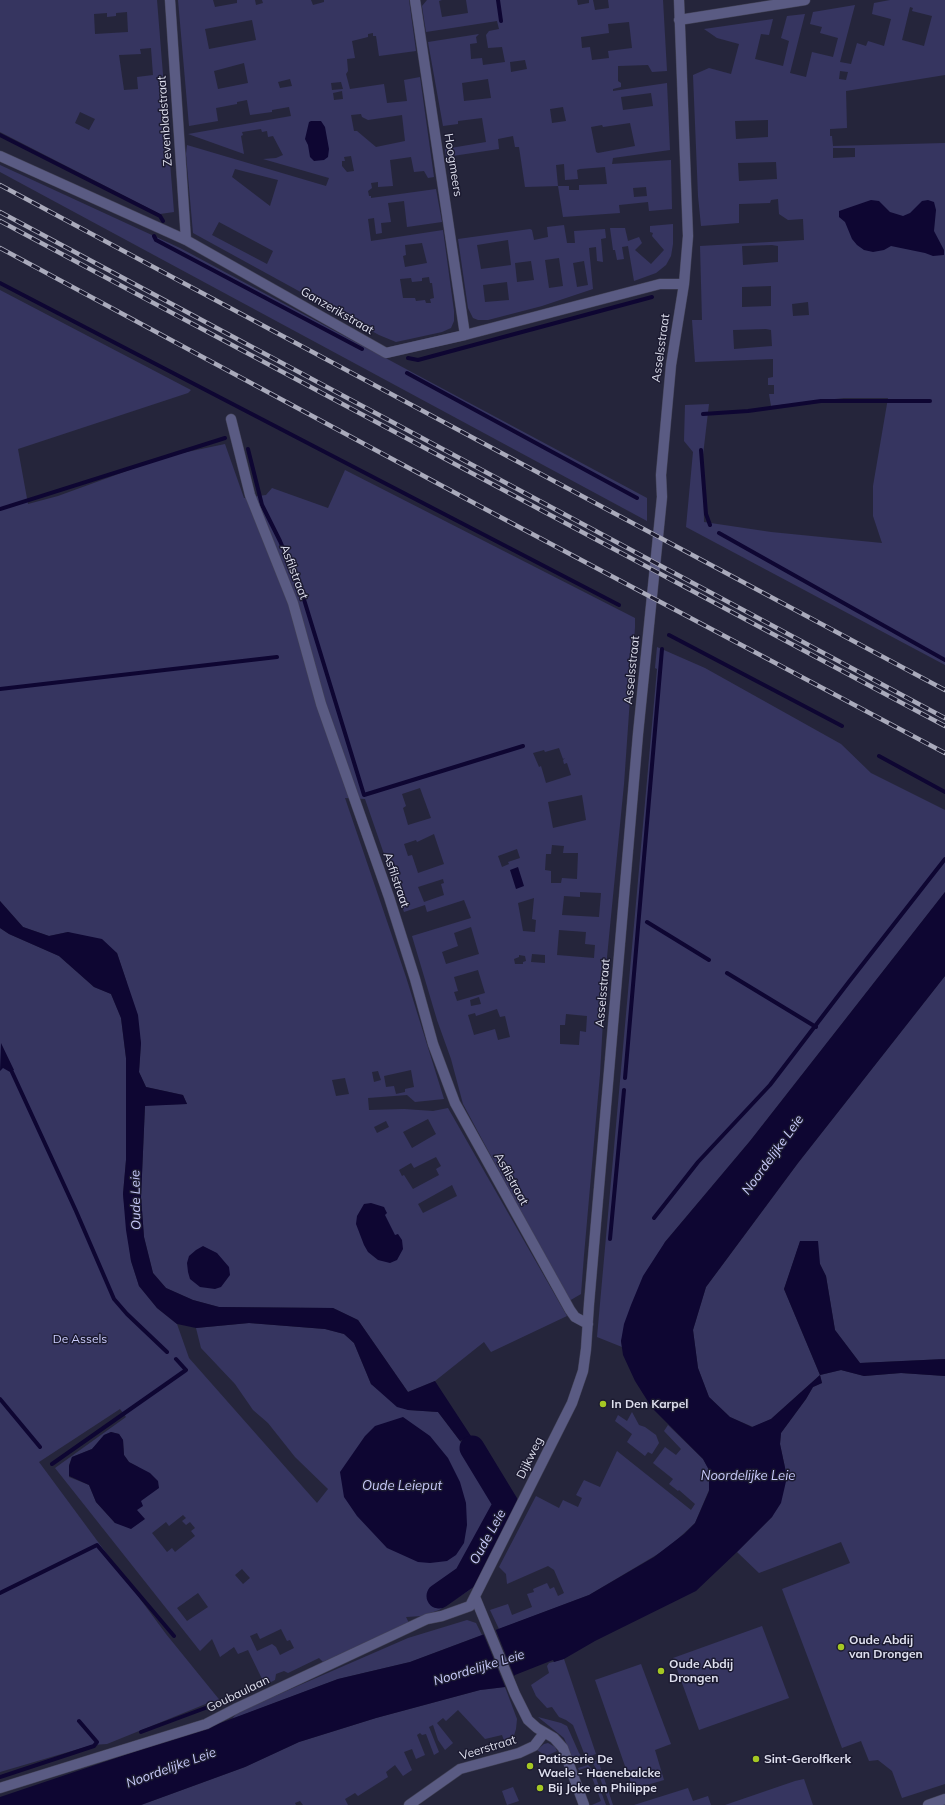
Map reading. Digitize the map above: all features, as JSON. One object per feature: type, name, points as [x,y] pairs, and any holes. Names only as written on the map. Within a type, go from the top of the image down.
[{"type":"street","name":"Zevenbladstraat","points":[[170,0],[186,240]]},
{"type":"street","name":"Hoogmeers","points":[[415,0],[465,334]]},
{"type":"street","name":"Asselsstraat","points":[[588,1324],[637,740],[662,497],[661,475],[671,365],[684,284],[688,236],[679,0]]},
{"type":"street","points":[[679,20],[805,0]]},
{"type":"street","name":"Ganzerikstraat","points":[[0,156],[186,240],[386,353],[660,284],[684,284]]},
{"type":"street","name":"Asfilstraat","points":[[231,419],[250,495],[293,602],[321,704],[389,896],[415,979],[433,1044],[452,1096],[508,1202],[570,1310],[575,1317],[588,1324]]},
{"type":"street","name":"Dijkweg","points":[[475,1597],[572,1403],[583,1371],[588,1324]]},
{"type":"street","points":[[475,1597],[515,1694],[528,1720],[544,1733],[554,1738],[562,1748],[584,1805]]},
{"type":"street","name":"Goubaulaan","points":[[0,1788],[206,1724],[427,1619],[442,1616],[470,1606],[475,1597]]},
{"type":"street","name":"Veerstraat","points":[[409,1805],[460,1769],[519,1753],[534,1746],[544,1733]]},
{"type":"street","points":[[928,1805],[945,1799]]},
{"type":"green space","points":[[0,0],[157,0],[174,212],[160,214],[0,132]],"holes":[[[127,12],[128,32],[95,34],[94,14],[107,13],[107,17],[116,16],[116,13]],[[151,48],[153,75],[137,77],[138,89],[124,90],[119,55],[141,54],[140,49]],[[80,112],[95,119],[89,130],[75,123]]]},
{"type":"green space","points":[[178,0],[213,0],[215,7],[237,3],[237,0],[255,0],[256,5],[263,3],[262,0],[311,0],[313,5],[324,2],[324,0],[409,0],[416,51],[379,56],[376,36],[373,36],[373,33],[368,34],[368,37],[352,41],[355,58],[347,59],[348,71],[346,74],[350,89],[384,84],[387,103],[407,101],[404,80],[420,77],[434,177],[428,178],[424,171],[414,172],[411,157],[390,160],[393,186],[378,187],[378,182],[371,183],[372,188],[368,191],[371,198],[436,189],[442,222],[407,227],[404,201],[388,203],[391,222],[381,223],[382,233],[376,234],[374,218],[368,219],[371,241],[443,230],[454,311],[454,321],[451,328],[442,332],[396,342],[379,335],[193,233],[186,154],[187,145],[326,186],[329,178],[263,159],[276,158],[283,155],[273,136],[268,137],[267,131],[262,132],[261,129],[242,132],[243,135],[241,136],[244,154],[188,134],[291,116],[289,107],[272,110],[272,112],[250,115],[247,100],[237,102],[237,104],[216,108],[218,121],[189,126]],"holes":[[[252,20],[256,40],[209,49],[205,29]],[[244,63],[248,83],[218,89],[214,71]],[[290,79],[292,86],[280,88],[278,82]],[[341,82],[343,89],[332,90],[331,83]],[[342,91],[343,99],[334,100],[333,93]],[[361,114],[362,117],[368,120],[402,115],[405,141],[376,147],[357,131],[354,131],[351,115]],[[351,156],[354,171],[347,172],[342,166],[342,161],[345,161],[344,157]],[[235,169],[278,180],[270,206],[232,177]],[[219,222],[273,251],[267,264],[212,235]],[[422,243],[427,263],[405,267],[403,256],[406,255],[405,245]],[[429,277],[430,283],[432,283],[434,298],[430,299],[431,303],[426,303],[425,300],[416,301],[415,298],[403,298],[400,279],[411,278],[412,282],[422,281],[422,278]]]},
{"type":"green space","points":[[427,0],[442,0],[439,1],[442,17],[468,13],[466,0],[577,0],[578,5],[589,3],[589,0],[593,0],[595,10],[609,8],[608,0],[663,0],[667,71],[652,72],[648,65],[618,66],[618,81],[621,83],[621,87],[613,89],[613,91],[667,83],[670,150],[613,158],[612,164],[671,160],[672,209],[649,211],[648,202],[619,205],[620,213],[563,217],[558,186],[525,187],[519,147],[515,147],[513,136],[498,139],[499,149],[446,157],[445,149],[486,142],[482,118],[458,121],[458,124],[443,126],[428,42],[479,34],[476,37],[477,43],[470,44],[471,59],[482,58],[483,65],[505,62],[502,47],[488,48],[486,35],[489,31],[499,29],[497,21],[426,32],[422,6]],"holes":[[[629,22],[632,48],[608,51],[609,58],[592,60],[590,47],[582,48],[581,37],[609,33],[608,24]],[[525,60],[527,69],[511,72],[510,62]],[[488,79],[491,98],[464,101],[462,83]],[[651,93],[653,106],[623,110],[621,97]],[[563,107],[566,121],[552,123],[550,109]],[[630,123],[635,146],[598,153],[596,152],[591,127],[602,125],[603,127]],[[564,164],[565,180],[578,179],[577,170],[580,169],[605,167],[607,184],[579,185],[579,190],[569,190],[569,186],[558,186],[556,165]],[[646,187],[647,196],[634,197],[633,188]]]},
{"type":"green space","points":[[890,0],[945,0],[945,75],[846,91],[847,128],[830,129],[830,136],[832,136],[833,146],[945,143],[945,665],[686,527],[693,452],[684,441],[685,405],[709,404],[703,455],[704,522],[771,532],[882,543],[873,516],[873,486],[888,398],[844,398],[771,406],[769,394],[774,394],[774,385],[768,385],[768,378],[773,377],[773,359],[695,362],[692,320],[702,320],[700,246],[804,240],[803,219],[788,220],[779,214],[778,199],[771,200],[770,203],[739,204],[739,223],[701,226],[698,196],[693,75],[709,68],[731,74],[739,44],[717,38],[704,29],[773,19],[769,35],[761,34],[755,59],[783,66],[789,41],[781,38],[787,16],[805,14],[790,73],[806,77],[812,52],[833,57],[838,38],[820,33],[822,27],[810,24],[813,12],[855,5],[840,62],[851,64],[857,43],[866,46],[868,41],[884,46],[891,19],[872,14],[874,3]],"holes":[[[910,7],[913,8],[912,11],[932,16],[924,46],[902,40]],[[840,71],[848,72],[846,80],[839,79]],[[768,120],[768,137],[736,139],[735,121]],[[833,148],[855,148],[855,157],[833,158]],[[776,162],[777,179],[739,181],[738,163]],[[742,246],[778,246],[778,262],[743,265]],[[771,286],[771,306],[742,307],[742,287]],[[808,302],[809,315],[793,316],[792,304]],[[733,330],[771,330],[772,346],[734,349]]]},
{"type":"green space","points":[[0,165],[180,248],[647,498],[647,521],[0,172]]},
{"type":"green space","points":[[673,224],[673,244],[671,256],[666,265],[656,273],[634,281],[628,246],[622,247],[624,259],[617,260],[615,250],[613,250],[610,228],[625,228],[628,241],[639,237],[642,243],[635,250],[651,264],[664,250],[652,236],[653,233],[650,232],[650,226]]},
{"type":"green space","points":[[564,225],[567,243],[575,243],[574,231],[605,229],[606,238],[601,239],[603,262],[597,261],[596,247],[589,248],[593,289],[542,306],[488,320],[478,320],[473,318],[468,308],[458,239],[530,229],[532,230],[534,240],[548,237],[547,227]],"holes":[[[508,240],[511,265],[481,269],[477,245]],[[559,258],[563,286],[549,288],[545,260]],[[531,261],[534,280],[517,282],[515,263]],[[584,261],[588,285],[577,287],[573,263]],[[507,282],[509,300],[485,302],[483,285]]]},
{"type":"green space","points":[[0,290],[191,390],[188,393],[18,449],[28,504],[58,496],[168,456],[225,444],[244,498],[266,495],[272,488],[328,508],[345,470],[635,618],[624,784],[606,967],[600,1074],[581,1294],[569,1301],[463,1104],[451,1059],[437,1020],[412,936],[471,918],[464,900],[427,912],[425,905],[404,912],[365,799],[345,798],[406,977],[444,1099],[415,1102],[407,1095],[368,1098],[369,1110],[404,1109],[433,1111],[448,1108],[567,1316],[491,1352],[484,1342],[435,1381],[408,1392],[358,1320],[333,1308],[219,1307],[193,1300],[166,1288],[153,1273],[144,1237],[141,1197],[145,1105],[187,1104],[183,1095],[146,1087],[139,1072],[141,1043],[126,980],[117,953],[68,932],[49,936],[23,927],[0,901]],"holes":[[[559,748],[563,759],[565,758],[563,760],[564,764],[567,763],[571,775],[546,783],[541,766],[539,767],[533,753],[544,750],[545,752]],[[420,788],[431,818],[408,825],[403,808],[406,806],[402,794]],[[582,795],[586,820],[553,828],[548,802]],[[434,834],[444,864],[418,873],[412,855],[408,856],[404,844],[416,840],[417,842]],[[552,845],[564,846],[563,853],[578,853],[577,879],[562,878],[561,883],[551,883],[551,871],[545,870],[546,854],[551,854]],[[517,849],[520,858],[508,862],[509,864],[502,867],[498,856]],[[443,879],[444,883],[441,884],[444,895],[424,902],[418,887]],[[580,892],[601,893],[599,917],[562,915],[564,896],[580,897]],[[534,898],[532,919],[536,920],[535,932],[523,931],[518,903]],[[471,927],[479,954],[446,964],[442,952],[458,946],[454,933]],[[559,930],[586,932],[585,944],[595,945],[594,958],[557,955]],[[532,954],[545,955],[545,963],[531,962]],[[519,955],[525,956],[526,961],[523,962],[523,964],[515,964],[514,959],[519,957]],[[478,970],[485,993],[457,1001],[454,992],[458,991],[454,977]],[[479,997],[481,1004],[471,1006],[470,1000]],[[497,1009],[500,1017],[505,1016],[510,1037],[498,1040],[495,1029],[474,1035],[468,1015],[475,1013],[476,1016]],[[566,1014],[587,1016],[586,1032],[580,1031],[579,1045],[560,1044],[560,1025],[565,1025]],[[411,1070],[414,1087],[405,1089],[405,1092],[396,1094],[394,1086],[386,1087],[384,1076]],[[378,1071],[381,1080],[374,1082],[372,1072]],[[345,1078],[349,1094],[336,1096],[332,1080]],[[428,1119],[436,1134],[412,1148],[403,1132]],[[386,1121],[389,1127],[377,1133],[374,1127]],[[436,1157],[441,1166],[436,1169],[439,1175],[413,1189],[404,1175],[402,1176],[399,1170],[411,1163],[414,1168]],[[452,1185],[457,1196],[423,1213],[418,1204]]]},
{"type":"green space","points":[[657,647],[705,668],[841,744],[871,773],[945,810],[945,892],[750,1141],[665,1242],[621,1341],[622,1347],[597,1337],[657,669],[655,668]]},
{"type":"green space","name":"De Assels","points":[[0,928],[9,934],[59,956],[94,987],[111,994],[121,1018],[126,1058],[126,1160],[123,1194],[131,1261],[139,1286],[157,1308],[177,1324],[189,1358],[317,1503],[328,1489],[295,1457],[268,1423],[253,1410],[235,1384],[201,1348],[196,1328],[249,1323],[325,1329],[344,1334],[354,1343],[371,1384],[408,1410],[438,1412],[460,1441],[507,1516],[471,1589],[439,1610],[422,1616],[406,1617],[409,1623],[323,1662],[319,1658],[288,1673],[284,1671],[276,1674],[275,1680],[265,1685],[248,1650],[238,1654],[234,1647],[220,1657],[212,1639],[200,1651],[55,1468],[126,1417],[120,1409],[39,1462],[166,1634],[222,1703],[213,1701],[107,1744],[92,1745],[0,1772]],"holes":[[[111,1432],[119,1434],[123,1440],[124,1455],[129,1462],[138,1467],[141,1501],[137,1510],[115,1523],[96,1502],[89,1485],[69,1477],[69,1465],[72,1457],[92,1449],[104,1435]],[[183,1515],[186,1518],[182,1521],[186,1525],[190,1522],[195,1528],[191,1531],[195,1536],[175,1552],[172,1548],[167,1552],[152,1533],[166,1522],[169,1526]],[[242,1569],[250,1578],[243,1584],[235,1575]],[[198,1593],[208,1607],[187,1621],[177,1608]],[[281,1629],[287,1641],[290,1640],[294,1648],[280,1655],[276,1647],[272,1644],[257,1651],[250,1636],[257,1633],[260,1639]]]},
{"type":"green space","points":[[945,976],[945,1359],[860,1363],[835,1330],[826,1276],[820,1264],[800,1242],[784,1289],[820,1375],[771,1419],[753,1427],[730,1417],[709,1397],[698,1368],[693,1330],[706,1287],[798,1163]]},
{"type":"green space","points":[[841,1370],[864,1376],[901,1373],[945,1376],[945,1784],[902,1798],[892,1771],[878,1760],[869,1761],[861,1741],[842,1748],[782,1589],[850,1563],[841,1542],[759,1573],[737,1552],[772,1517],[787,1477],[780,1444],[781,1433],[813,1387],[822,1383],[820,1375]]},
{"type":"green space","points":[[632,1412],[639,1425],[645,1427],[656,1435],[659,1443],[652,1454],[648,1452],[645,1456],[627,1442],[632,1434],[615,1421],[618,1415],[627,1421]]},
{"type":"green space","points":[[668,1425],[703,1459],[709,1470],[709,1490],[695,1523],[668,1548],[589,1595],[499,1629],[490,1610],[508,1604],[512,1615],[532,1607],[527,1594],[534,1592],[533,1589],[547,1583],[550,1589],[554,1587],[558,1596],[564,1593],[554,1570],[548,1566],[507,1584],[506,1574],[499,1567],[536,1496],[559,1508],[563,1500],[578,1507],[582,1498],[576,1495],[584,1480],[600,1487],[617,1451],[691,1510],[695,1504],[679,1490],[678,1491],[669,1484],[673,1479],[653,1463],[665,1447],[676,1455],[681,1449],[664,1431]]},
{"type":"green space","points":[[467,1620],[476,1623],[482,1635],[410,1662],[338,1679],[232,1719],[238,1712],[408,1638]]},
{"type":"green space","points":[[762,1626],[789,1698],[699,1730],[673,1658]]},
{"type":"green space","points":[[564,1659],[596,1754],[588,1757],[584,1753],[573,1725],[559,1717],[552,1707],[547,1708],[536,1696],[531,1685],[549,1673],[547,1666],[549,1663]]},
{"type":"green space","points":[[641,1664],[671,1744],[655,1750],[664,1780],[633,1789],[595,1680]]},
{"type":"green space","points":[[505,1687],[517,1719],[512,1742],[506,1746],[502,1735],[485,1739],[458,1710],[446,1721],[443,1718],[437,1723],[453,1743],[445,1750],[438,1740],[433,1725],[429,1727],[439,1752],[434,1755],[426,1734],[422,1735],[420,1733],[417,1735],[425,1755],[416,1759],[412,1749],[404,1752],[412,1770],[403,1776],[395,1765],[386,1772],[388,1777],[358,1796],[355,1793],[345,1799],[348,1805],[303,1805],[300,1801],[295,1803],[296,1805],[141,1805],[245,1767],[299,1742],[376,1718],[480,1690]]},
{"type":"green space","points":[[538,1717],[567,1726],[579,1753],[583,1758],[574,1762],[564,1738]]},
{"type":"green space","points":[[548,1743],[555,1747],[557,1751],[546,1756],[537,1750],[544,1744]]},
{"type":"green space","points":[[598,1760],[613,1805],[610,1805],[597,1770],[592,1762]]},
{"type":"green space","points":[[588,1765],[593,1770],[606,1805],[592,1805],[601,1801],[588,1767],[579,1770],[578,1768]]},
{"type":"green space","points":[[804,1779],[813,1805],[725,1805],[795,1781]]},
{"type":"green space","points":[[513,1787],[519,1801],[507,1805],[502,1791]]},
{"type":"green space","points":[[688,1788],[693,1801],[708,1796],[711,1805],[634,1805]]},
{"type":"water","points":[[321,121],[325,127],[329,149],[328,157],[324,160],[314,161],[310,157],[308,145],[305,139],[309,122]]},
{"type":"water","points":[[871,200],[879,201],[890,212],[903,216],[910,213],[922,201],[928,200],[934,202],[936,210],[934,231],[944,250],[944,255],[933,256],[891,246],[884,250],[873,252],[864,250],[857,245],[852,239],[845,222],[839,217],[839,211]]},
{"type":"water","points":[[518,867],[524,886],[516,889],[510,870]]},
{"type":"water","name":"Noordelijke Leie","points":[[945,892],[945,976],[798,1163],[706,1287],[693,1330],[698,1368],[709,1397],[730,1417],[752,1427],[771,1419],[820,1375],[822,1383],[813,1387],[781,1433],[780,1444],[787,1477],[781,1503],[772,1517],[696,1591],[595,1641],[564,1659],[554,1662],[553,1660],[515,1675],[505,1687],[480,1690],[376,1718],[299,1742],[245,1767],[141,1805],[0,1805],[0,1797],[223,1722],[338,1679],[410,1662],[589,1595],[654,1557],[684,1534],[695,1523],[709,1491],[709,1470],[703,1459],[652,1408],[635,1381],[623,1355],[621,1341],[624,1324],[631,1305],[643,1276],[665,1242],[750,1141]]},
{"type":"water","points":[[0,901],[23,927],[49,936],[68,932],[102,939],[117,953],[138,1015],[141,1043],[139,1072],[146,1087],[183,1095],[187,1104],[145,1106],[141,1197],[144,1237],[153,1273],[166,1288],[193,1300],[219,1307],[333,1308],[358,1320],[408,1392],[435,1381],[471,1436],[460,1441],[438,1412],[408,1410],[397,1407],[371,1384],[354,1343],[344,1334],[325,1329],[249,1323],[196,1328],[177,1324],[157,1308],[139,1286],[131,1261],[126,1230],[123,1194],[126,1160],[126,1058],[121,1018],[111,994],[94,987],[59,956],[9,934],[0,928]]},
{"type":"water","points":[[1,1043],[14,1070],[10,1072],[3,1068],[0,1071]]},
{"type":"water","points":[[371,1203],[384,1207],[387,1213],[385,1215],[395,1235],[398,1234],[402,1240],[403,1249],[397,1260],[390,1263],[378,1260],[368,1252],[356,1224],[357,1216],[364,1204]]},
{"type":"water","points":[[800,1241],[818,1241],[820,1264],[826,1276],[835,1330],[860,1363],[945,1359],[945,1376],[901,1373],[864,1376],[841,1370],[820,1375],[784,1289]]},
{"type":"water","points":[[203,1246],[217,1253],[229,1267],[230,1275],[221,1287],[215,1289],[200,1287],[190,1279],[187,1263],[189,1256]]},
{"type":"water","name":"Oude Leieput","points":[[403,1417],[430,1436],[448,1458],[460,1482],[466,1503],[467,1525],[464,1543],[456,1555],[447,1561],[430,1563],[418,1562],[387,1548],[357,1516],[344,1497],[340,1472],[365,1436],[375,1426]]},
{"type":"water","points":[[111,1432],[119,1434],[123,1440],[124,1455],[129,1462],[150,1473],[158,1481],[159,1488],[141,1501],[143,1506],[137,1510],[145,1519],[131,1529],[115,1523],[96,1502],[89,1485],[69,1476],[69,1466],[72,1457],[92,1449],[104,1435]]},
{"type":"water","points":[[478,1447],[513,1505],[507,1516],[465,1451]]},
{"type":"pier","points":[[495,1628],[515,1678],[506,1689],[483,1633]]},
{"type":"waterway","points":[[498,0],[501,21]]},
{"type":"waterway","points":[[0,135],[160,216],[163,221]]},
{"type":"waterway","points":[[154,236],[156,240],[362,349]]},
{"type":"waterway","points":[[0,283],[619,605]]},
{"type":"waterway","points":[[408,358],[418,360],[652,297]]},
{"type":"waterway","points":[[407,373],[637,498]]},
{"type":"waterway","points":[[703,414],[748,411],[821,401],[930,401]]},
{"type":"waterway","points":[[0,509],[225,438]]},
{"type":"waterway","points":[[248,449],[262,505],[280,541],[302,593],[364,795],[523,746]]},
{"type":"waterway","points":[[701,450],[706,514],[710,525]]},
{"type":"waterway","points":[[719,533],[945,660]]},
{"type":"waterway","points":[[669,635],[842,726]]},
{"type":"waterway","points":[[625,1078],[662,649]]},
{"type":"waterway","points":[[0,689],[277,657]]},
{"type":"waterway","points":[[879,756],[945,792]]},
{"type":"waterway","points":[[654,1218],[698,1162],[770,1085],[945,859]]},
{"type":"waterway","points":[[647,922],[709,960]]},
{"type":"waterway","points":[[727,973],[816,1027]]},
{"type":"waterway","points":[[12,1072],[76,1211],[114,1299],[127,1314],[167,1352]]},
{"type":"waterway","points":[[610,1239],[624,1090]]},
{"type":"waterway","points":[[52,1464],[186,1370],[176,1359]]},
{"type":"waterway","points":[[0,1399],[40,1447]]},
{"type":"waterway","name":"Oude Leie","points":[[439,1596],[466,1577],[506,1504],[472,1448]]},
{"type":"waterway","points":[[0,1593],[97,1545],[174,1636]]},
{"type":"waterway","points":[[141,1732],[208,1707]]},
{"type":"waterway","points":[[0,1777],[94,1746],[97,1742],[79,1721]]},
{"type":"railway","points":[[0,185],[945,690]]},
{"type":"railway","points":[[0,212],[945,718]]},
{"type":"railway","points":[[0,221],[945,726]]},
{"type":"railway","points":[[0,248],[487,510],[945,753]]},
{"type":"place","name":"In Den Karpel","points":[[603,1404]]},
{"type":"place","name":"Oude Abdij van Drongen","points":[[841,1647]]},
{"type":"place","name":"Oude Abdij Drongen","points":[[661,1671]]},
{"type":"place","name":"Sint-Gerolfkerk","points":[[756,1759]]},
{"type":"place","name":"Patisserie De Waele - Haenebalcke","points":[[530,1766]]},
{"type":"place","name":"Bij Joke en Philippe","points":[[540,1788]]}]
